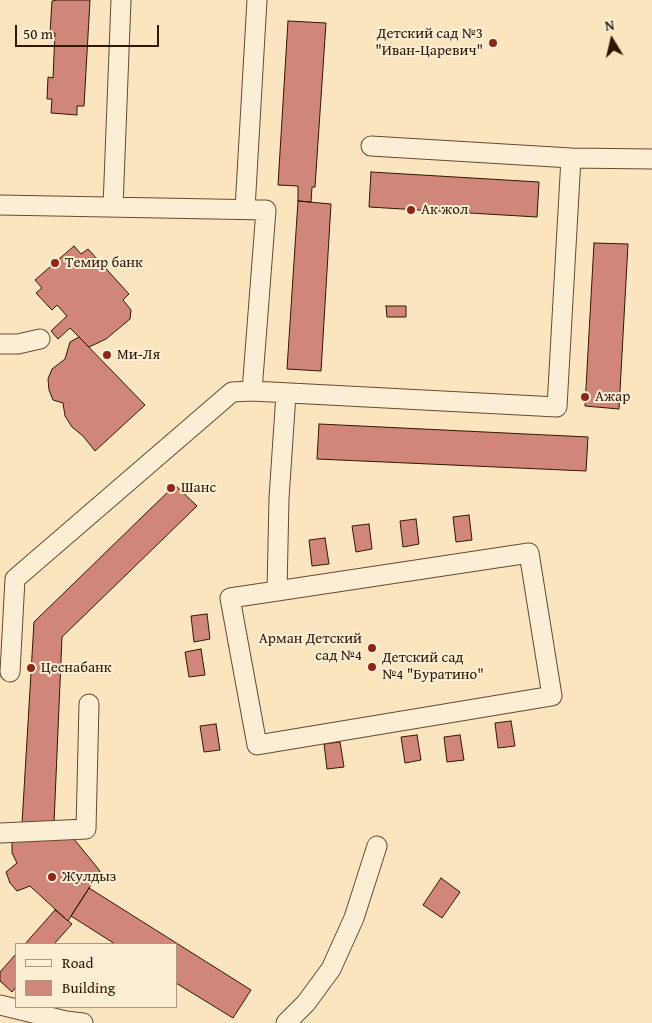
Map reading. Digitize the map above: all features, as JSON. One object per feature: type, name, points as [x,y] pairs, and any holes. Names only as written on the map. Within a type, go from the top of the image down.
[{"type":"lane","points":[[113,207],[121,0]]},
{"type":"lane","points":[[245,209],[257,0]]},
{"type":"lane","points":[[371,146],[571,158],[652,159]]},
{"type":"lane","points":[[10,672],[14,579],[232,392],[252,391],[557,407],[571,158]]},
{"type":"lane","points":[[0,205],[266,210],[252,391]]},
{"type":"lane","points":[[0,344],[18,344],[40,339]]},
{"type":"lane","points":[[277,591],[279,498],[286,394]]},
{"type":"lane","points":[[529,553],[552,696],[257,745],[230,598],[277,591],[529,553]]},
{"type":"lane","points":[[0,833],[86,829],[89,704]]},
{"type":"lane","points":[[286,1023],[306,1003],[331,969],[354,918],[377,846]]},
{"type":"lane","points":[[0,1006],[83,1023]]},
{"type":"building","points":[[90,0],[84,106],[77,106],[77,115],[51,113],[52,99],[47,99],[48,77],[53,78],[55,33],[50,33],[52,1]]},
{"type":"building","points":[[288,21],[326,23],[315,187],[312,187],[311,202],[298,201],[298,186],[278,185]]},
{"type":"building","points":[[371,172],[539,182],[537,217],[369,207]]},
{"type":"building","points":[[298,201],[331,204],[321,371],[287,369]]},
{"type":"building","points":[[594,243],[628,244],[619,409],[585,406]]},
{"type":"building","points":[[74,246],[81,254],[88,249],[129,294],[123,300],[131,310],[130,319],[106,339],[89,347],[70,328],[58,339],[51,331],[67,316],[57,305],[52,310],[36,293],[42,288],[35,280]]},
{"type":"building","points":[[386,306],[406,306],[406,317],[387,317]]},
{"type":"building","points":[[79,337],[145,405],[95,451],[83,436],[72,427],[65,416],[63,403],[53,400],[49,390],[48,379],[52,369],[65,359],[70,342]]},
{"type":"building","points":[[319,424],[588,437],[586,471],[317,459]]},
{"type":"building","points":[[175,485],[197,506],[62,637],[54,823],[22,824],[34,622]]},
{"type":"building","points":[[469,515],[472,540],[456,542],[453,517]]},
{"type":"building","points":[[416,519],[419,544],[403,547],[400,521]]},
{"type":"building","points":[[369,524],[372,549],[356,552],[352,526]]},
{"type":"building","points":[[325,538],[329,564],[312,566],[309,540]]},
{"type":"building","points":[[207,614],[210,639],[194,642],[191,616]]},
{"type":"building","points":[[201,649],[205,675],[189,677],[185,652]]},
{"type":"building","points":[[511,721],[515,746],[498,748],[495,723]]},
{"type":"building","points":[[216,724],[220,750],[204,752],[200,726]]},
{"type":"building","points":[[417,735],[421,760],[405,763],[401,737]]},
{"type":"building","points":[[460,735],[464,760],[447,762],[444,737]]},
{"type":"building","points":[[340,742],[344,767],[327,769],[324,744]]},
{"type":"building","name":"Жулдыз","points":[[69,833],[100,871],[68,921],[30,886],[17,891],[10,883],[6,872],[17,863],[12,853],[12,840]]},
{"type":"building","points":[[441,878],[460,892],[442,918],[423,905]]},
{"type":"building","points":[[89,888],[176,943],[113,943],[71,916]]},
{"type":"building","points":[[55,910],[72,924],[55,943],[26,943]]},
{"type":"building","points":[[178,944],[251,990],[233,1018],[178,984]]},
{"type":"building","points":[[15,955],[15,988],[12,992],[0,981],[0,972]]},
{"type":"place","name":"Детский сад №3 \"Иван-Царевич\"","points":[[493,43]]},
{"type":"place","name":"Ак жол","points":[[411,210]]},
{"type":"place","name":"Темир банк","points":[[55,263]]},
{"type":"place","name":"Ми-Ля","points":[[107,355]]},
{"type":"place","name":"Ажар","points":[[585,397]]},
{"type":"place","name":"Шанс","points":[[171,488]]},
{"type":"place","name":"Арман Детский сад №4","points":[[372,648]]},
{"type":"place","name":"Детский сад №4 \"Буратино\"","points":[[372,667]]},
{"type":"place","name":"Цеснабанк","points":[[31,668]]},
{"type":"place","name":"Жулдыз","points":[[52,877]]}]
